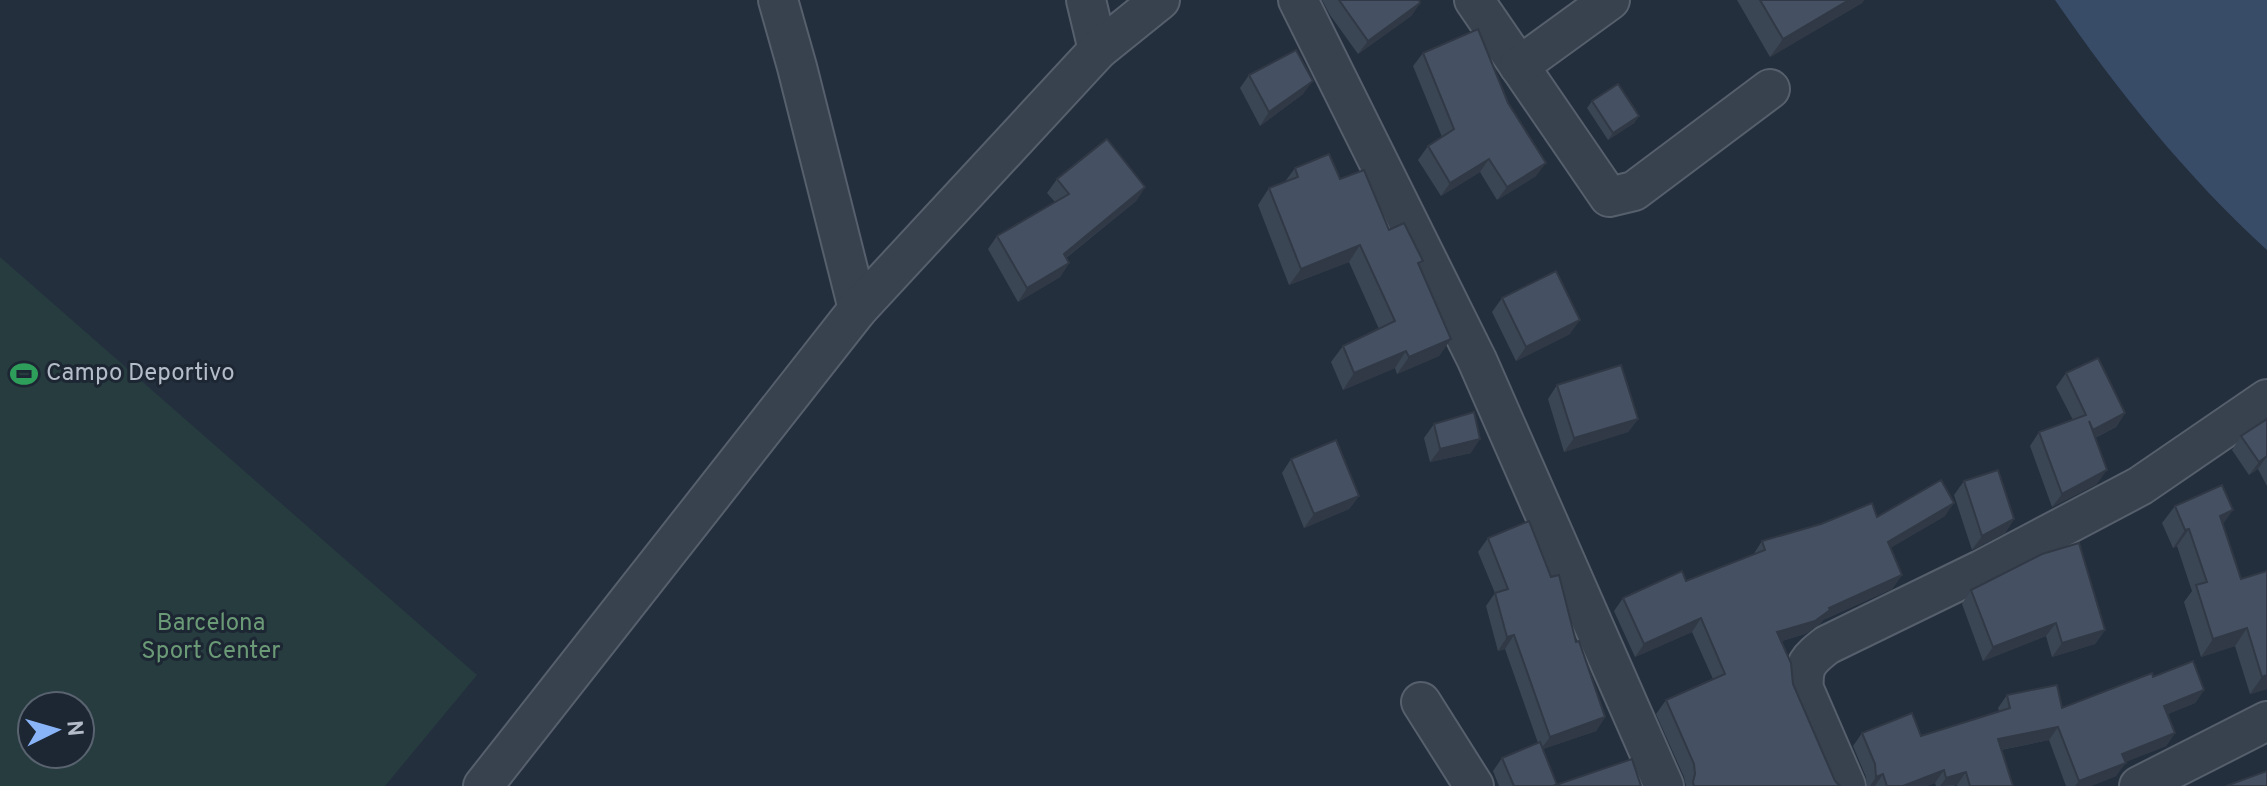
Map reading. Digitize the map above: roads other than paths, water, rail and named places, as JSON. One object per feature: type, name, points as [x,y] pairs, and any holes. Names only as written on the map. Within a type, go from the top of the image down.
[{"type":"street","points":[[778,0],[858,309]]},
{"type":"street","points":[[1086,0],[1098,50]]},
{"type":"street","points":[[483,786],[858,309],[1098,50],[1160,0]]},
{"type":"street","points":[[1298,0],[1477,360],[1664,786]]},
{"type":"street","points":[[1474,0],[1609,197],[1634,191],[1770,89]]},
{"type":"street","points":[[1519,66],[1610,0]]},
{"type":"street","points":[[1846,786],[1804,689],[1806,661],[1827,645],[1981,570],[2140,486],[2267,399]]},
{"type":"street","points":[[1421,702],[1474,786]]},
{"type":"street","points":[[2139,786],[2267,721]]},
{"type":"water","points":[[2055,0],[2267,0],[2267,250],[2208,192],[2154,131]]},
{"type":"place","name":"Campo Deportivo","points":[[24,374]]},
{"type":"park label","name":"Barcelona Sport Center","points":[[211,638]]}]
